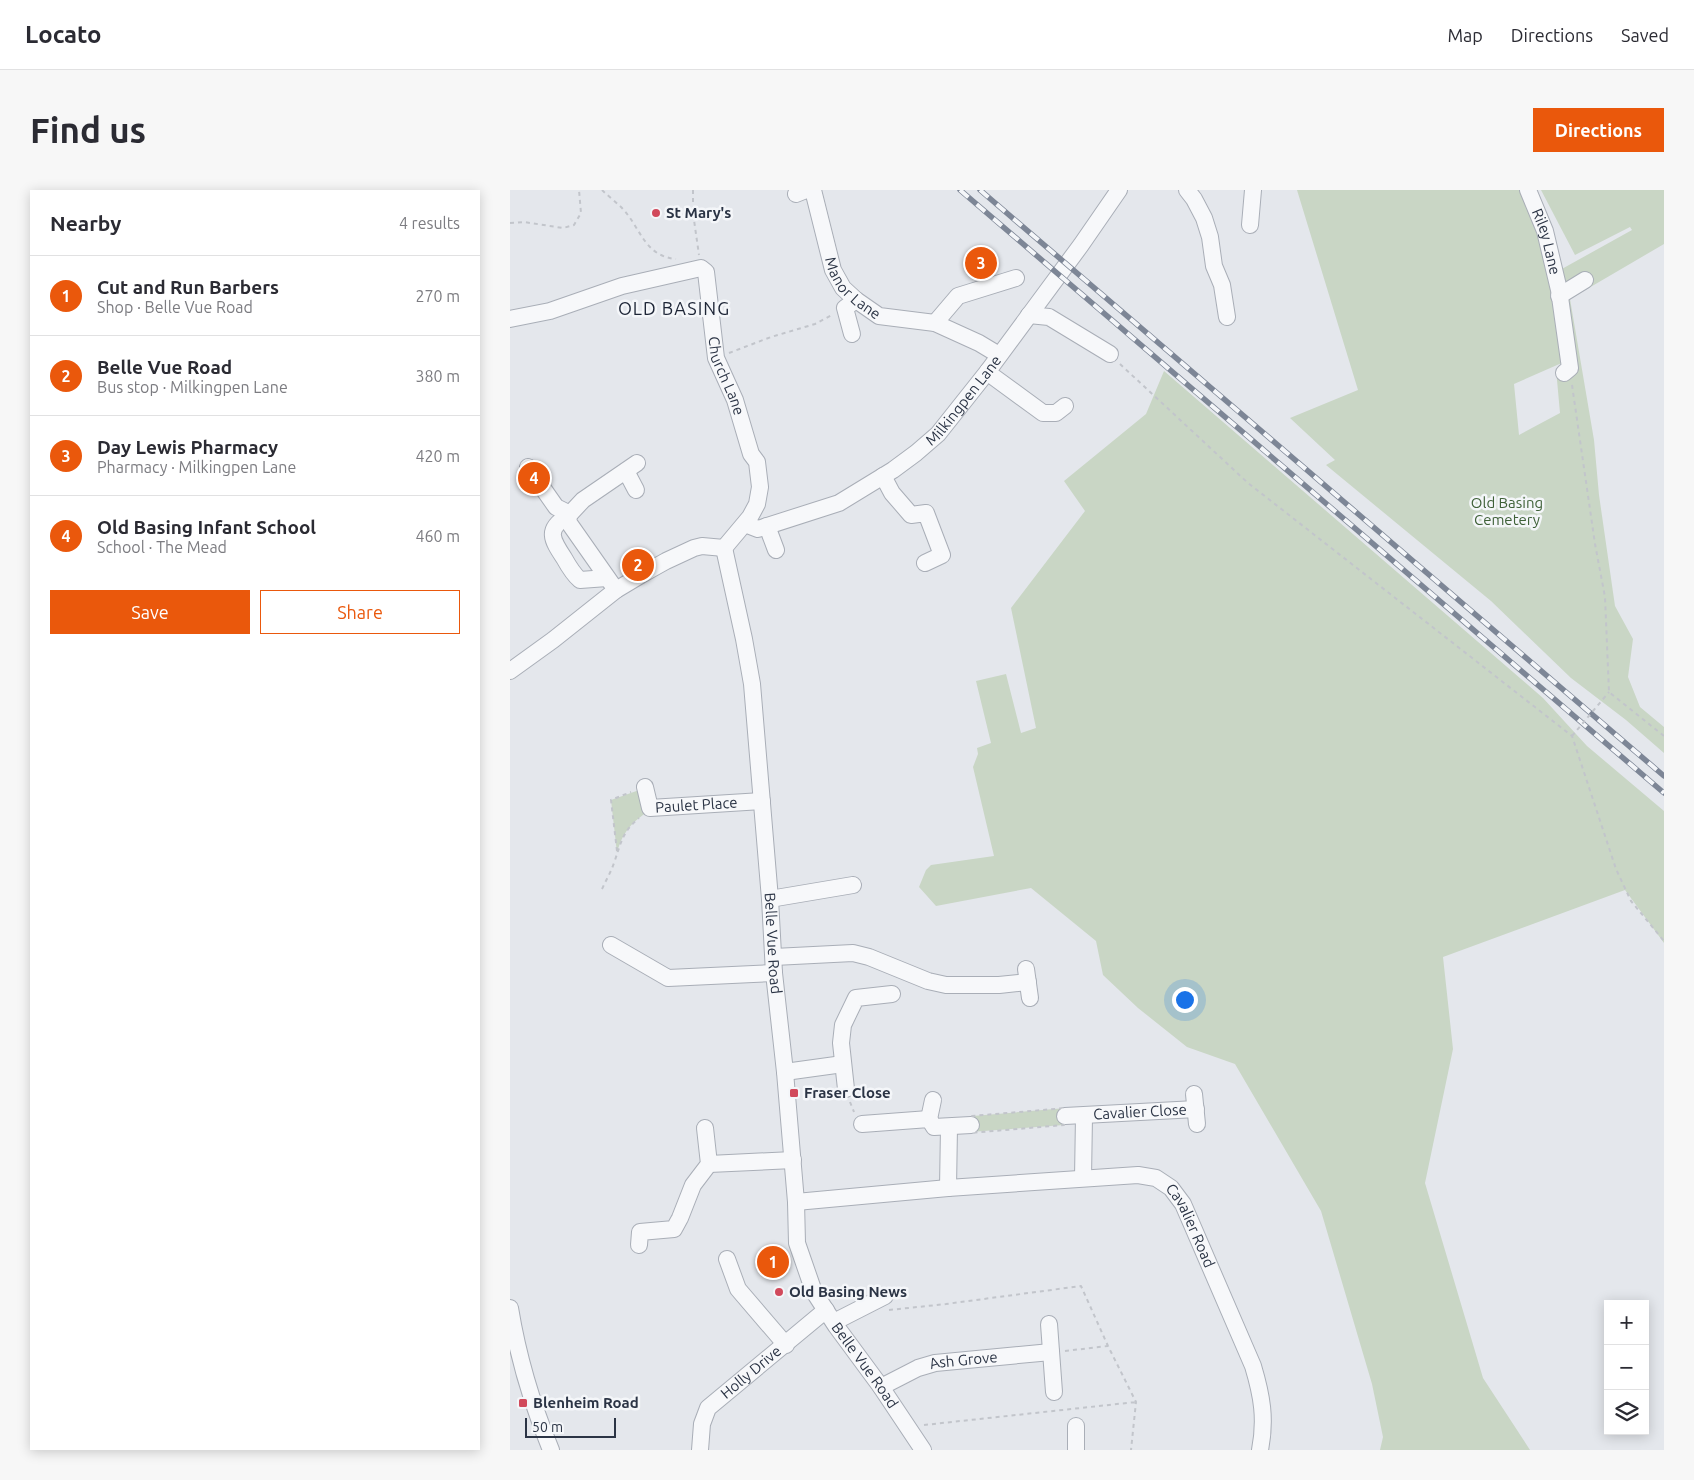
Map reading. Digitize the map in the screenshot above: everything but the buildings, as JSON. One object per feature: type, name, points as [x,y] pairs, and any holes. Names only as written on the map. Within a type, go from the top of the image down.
[{"type":"street","name":"Manor Lane","points":[[813,190],[833,270],[850,304],[879,316],[935,323],[979,343],[999,355]]},
{"type":"street","name":"Milkingpen Lane","points":[[745,524],[758,529],[839,503],[916,453],[938,434],[988,371],[1119,190]]},
{"type":"street","points":[[1187,190],[1204,218],[1210,237],[1214,266],[1222,285],[1227,317]]},
{"type":"street","points":[[1250,225],[1253,190]]},
{"type":"street","name":"Riley Lane","points":[[1528,190],[1545,231],[1557,293],[1567,370]]},
{"type":"street","points":[[510,319],[550,311],[622,286],[701,268]]},
{"type":"street","name":"Church Lane","points":[[701,268],[706,272],[716,358],[735,400],[751,454],[757,462],[759,472],[760,487],[757,504],[745,524],[724,548]]},
{"type":"street","points":[[935,323],[958,296],[1016,278]]},
{"type":"street","name":"Riley Lane","points":[[1557,293],[1585,280]]},
{"type":"street","points":[[850,304],[852,334]]},
{"type":"street","points":[[1029,315],[1049,317],[1110,354]]},
{"type":"street","points":[[988,371],[1044,413],[1056,414],[1065,406]]},
{"type":"street","points":[[528,467],[556,507],[569,515]]},
{"type":"street","points":[[612,584],[580,580],[573,574],[552,540],[553,530],[559,521],[569,515],[583,500],[631,467],[636,490]]},
{"type":"street","points":[[883,476],[892,493],[910,514],[926,513],[942,555],[925,563]]},
{"type":"street","points":[[569,515],[569,523],[612,584]]},
{"type":"street","points":[[767,526],[776,550]]},
{"type":"street","points":[[510,671],[553,640],[612,584],[694,548],[702,546],[724,548]]},
{"type":"street","name":"Belle Vue Road","points":[[724,548],[752,684],[774,965],[793,1160],[797,1243],[814,1292],[923,1450]]},
{"type":"street","name":"Paulet Place","points":[[645,787],[650,808],[762,801]]},
{"type":"street","points":[[770,899],[853,885]]},
{"type":"street","points":[[611,945],[668,978],[854,953],[869,957],[928,981],[946,985],[1028,983]]},
{"type":"street","points":[[846,1089],[841,1044],[843,1025],[856,998],[892,994]]},
{"type":"street","points":[[785,1072],[843,1064]]},
{"type":"street","points":[[933,1100],[948,1188]]},
{"type":"street","name":"Cavalier Close","points":[[1065,1116],[1196,1109]]},
{"type":"street","name":"Cavalier Close","points":[[1083,1178],[1084,1116]]},
{"type":"street","points":[[862,1124],[971,1124]]},
{"type":"street","points":[[639,1245],[640,1232],[664,1236],[674,1228],[680,1218],[693,1185],[705,1169],[705,1128]]},
{"type":"street","points":[[705,1169],[793,1160]]},
{"type":"street","name":"Cavalier Road","points":[[796,1202],[1083,1178],[1138,1175],[1156,1178],[1171,1188],[1183,1204],[1253,1366],[1261,1392],[1264,1416],[1260,1450]]},
{"type":"street","points":[[727,1259],[738,1289],[786,1345]]},
{"type":"street","name":"Holly Drive","points":[[700,1450],[702,1424],[708,1408],[786,1345],[830,1316],[886,1303]]},
{"type":"street","points":[[510,1308],[535,1411],[551,1450]]},
{"type":"street","points":[[1049,1324],[1054,1392]]},
{"type":"street","name":"Ash Grove","points":[[881,1387],[918,1368],[935,1363],[1051,1352]]},
{"type":"street","points":[[1076,1426],[1076,1450]]},
{"type":"path","points":[[510,223],[524,222],[564,228],[574,225],[581,213],[580,190]]},
{"type":"path","points":[[602,190],[623,209],[648,246],[666,258],[684,259]]},
{"type":"path","points":[[693,190],[693,213],[701,268]]},
{"type":"path","points":[[716,358],[771,337],[815,324],[850,304]]},
{"type":"path","points":[[1110,354],[1248,483],[1572,736],[1616,869],[1630,901],[1664,941]]},
{"type":"path","points":[[1567,370],[1605,597],[1609,692],[1572,736]]},
{"type":"path","points":[[1609,692],[1664,736]]},
{"type":"path","points":[[617,852],[611,800],[645,787]]},
{"type":"path","points":[[602,889],[614,864],[620,840],[628,827],[650,808]]},
{"type":"path","points":[[846,1089],[855,1114],[862,1124]]},
{"type":"path","points":[[1066,1108],[1064,1125],[970,1133],[971,1124],[972,1116],[1066,1108]]},
{"type":"path","points":[[886,1303],[946,1304],[1081,1286],[1136,1402],[1131,1450]]},
{"type":"path","points":[[1051,1352],[1108,1346]]},
{"type":"path","points":[[908,1427],[1136,1402]]},
{"type":"green space","name":"Old Basing Cemetery","points":[[1297,190],[1523,190],[1560,270],[1632,230],[1630,227],[1575,255],[1541,190],[1664,190],[1664,244],[1570,299],[1594,440],[1599,495],[1615,606],[1633,639],[1628,677],[1640,707],[1664,727],[1664,753],[1626,720],[1571,678],[1491,601],[1326,465],[1335,460],[1290,418],[1358,390]],"holes":[[[1564,362],[1556,369],[1560,413],[1519,435],[1514,384]]]},
{"type":"green space","points":[[1164,371],[1543,698],[1587,746],[1664,811],[1664,943],[1625,890],[1443,957],[1453,1049],[1425,1183],[1483,1378],[1530,1450],[1380,1450],[1383,1437],[1372,1384],[1321,1211],[1235,1064],[1187,1047],[1138,1008],[1103,975],[1096,941],[1031,888],[936,906],[919,887],[926,870],[931,865],[994,856],[973,767],[978,754],[977,748],[991,743],[976,681],[1006,674],[1021,733],[1036,728],[1011,608],[1085,511],[1064,481],[1146,414]]},
{"type":"green space","points":[[645,788],[651,809],[639,818],[626,832],[617,853],[611,800]]},
{"type":"green space","points":[[1066,1108],[1064,1125],[970,1132],[973,1116]]},
{"type":"railway","points":[[960,190],[1664,793]]},
{"type":"railway","points":[[980,190],[1664,776]]},
{"type":"place","name":"St Mary's","points":[[656,213]]},
{"type":"place","name":"Day Lewis Pharmacy","points":[[981,263]]},
{"type":"place","name":"Old Basing Infant School","points":[[534,478]]},
{"type":"place","name":"Belle Vue Road","points":[[638,565]]},
{"type":"place","name":"Fraser Close","points":[[794,1093]]},
{"type":"place","name":"Cut and Run Barbers","points":[[773,1262]]},
{"type":"place","name":"Old Basing News","points":[[779,1292]]},
{"type":"place","name":"Blenheim Road","points":[[523,1403]]},
{"type":"district","name":"OLD BASING","points":[[674,309]]}]
